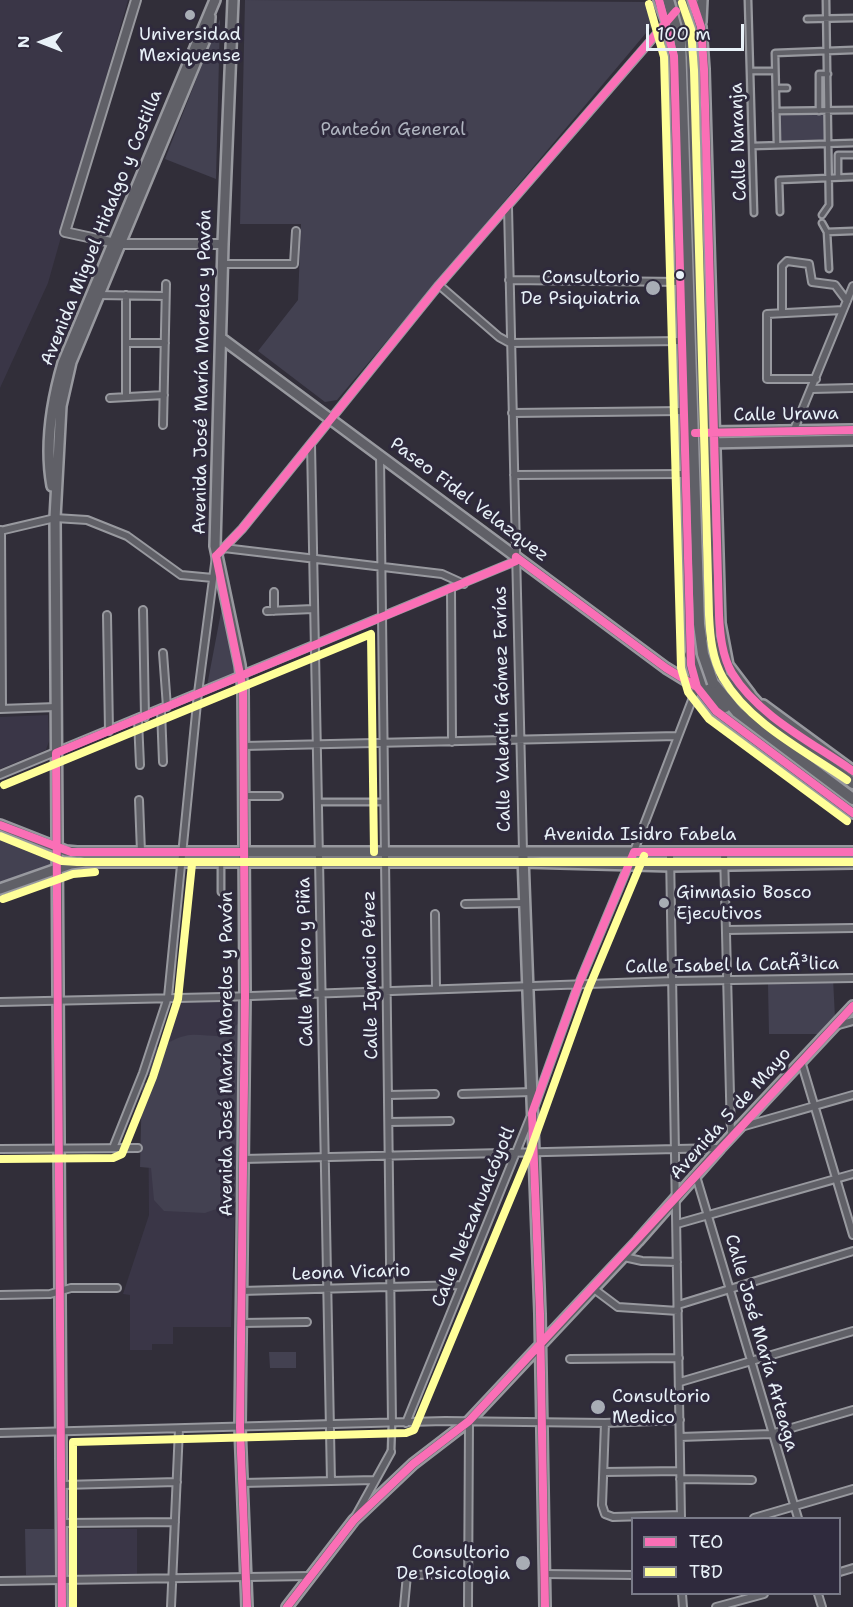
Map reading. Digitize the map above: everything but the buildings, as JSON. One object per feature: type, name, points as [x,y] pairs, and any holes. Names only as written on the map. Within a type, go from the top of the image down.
[{"type":"highway","points":[[668,0],[680,42],[699,624],[703,654],[713,683],[737,712]]},
{"type":"highway","points":[[683,0],[692,57],[711,637],[722,675],[740,699],[853,783]]},
{"type":"highway","points":[[690,656],[712,696],[721,705],[737,712],[853,799]]},
{"type":"highway","points":[[746,691],[783,732]]},
{"type":"main road","name":"Avenida José María Morelos y Pavón","points":[[233,0],[222,264],[216,556],[242,675],[245,996],[240,1427],[247,1607]]},
{"type":"main road","points":[[659,0],[667,22],[675,77],[690,656],[697,687],[706,701],[727,721],[853,813]]},
{"type":"main road","points":[[692,0],[701,27]]},
{"type":"main road","points":[[702,0],[717,540],[722,640],[731,672],[746,691],[853,771]]},
{"type":"main road","points":[[213,8],[231,11]]},
{"type":"main road","name":"Avenida Miguel Hidalgo y Costilla","points":[[62,1607],[63,1432],[55,494],[50,467],[55,395],[63,363],[98,295],[203,26],[213,8]]},
{"type":"main road","points":[[675,77],[679,70],[689,64],[697,64],[704,69]]},
{"type":"main road","name":"Paseo Fidel Velazquez","points":[[221,338],[331,418],[516,559],[666,668],[697,687]]},
{"type":"main road","points":[[683,397],[689,404],[701,407],[712,402],[713,396]]},
{"type":"main road","name":"Calle Urawa","points":[[683,438],[853,430]]},
{"type":"main road","name":"Calle Urawa","points":[[714,437],[853,440]]},
{"type":"main road","points":[[684,474],[689,465],[699,461],[711,464],[716,472]]},
{"type":"main road","points":[[686,534],[698,545],[707,546],[717,540]]},
{"type":"main road","name":"Avenida Isidro Fabela","points":[[0,825],[71,852],[853,852]]},
{"type":"main road","name":"Calle Valentín Gómez Farías","points":[[523,851],[540,1346],[545,1607]]},
{"type":"main road","name":"Avenida Isidro Fabela","points":[[0,889],[58,868],[85,862],[523,862],[671,866],[853,863]]},
{"type":"main road","name":"Avenida 5 de Mayo","points":[[287,1607],[369,1498],[469,1421],[624,1257],[720,1148],[853,1006]]},
{"type":"street","points":[[136,0],[64,232],[116,244],[223,244]]},
{"type":"street","points":[[112,1148],[143,1073],[168,998],[198,693],[216,556],[439,285],[667,22],[683,0]]},
{"type":"street","name":"Calle Naranja","points":[[748,0],[754,213]]},
{"type":"street","points":[[822,215],[829,205],[826,144],[828,74],[826,0]]},
{"type":"street","points":[[807,19],[853,18]]},
{"type":"street","points":[[777,145],[775,53],[827,49],[853,50]]},
{"type":"street","name":"Calle Naranja","points":[[750,71],[775,71]]},
{"type":"street","points":[[819,111],[819,74],[828,74]]},
{"type":"street","points":[[776,88],[787,88]]},
{"type":"street","points":[[776,111],[853,110]]},
{"type":"street","points":[[753,146],[853,143]]},
{"type":"street","points":[[838,177],[838,155],[853,154]]},
{"type":"street","points":[[780,212],[779,180],[853,177]]},
{"type":"street","name":"Calle Valentín Gómez Farías","points":[[508,207],[523,851]]},
{"type":"street","points":[[822,223],[827,232],[829,269]]},
{"type":"street","points":[[222,264],[295,264],[296,231]]},
{"type":"street","points":[[827,232],[853,231]]},
{"type":"street","points":[[782,311],[782,266],[787,261],[809,264],[812,282],[835,285],[848,301]]},
{"type":"street","points":[[509,280],[680,282]]},
{"type":"street","points":[[164,425],[166,284]]},
{"type":"street","points":[[439,285],[499,337],[510,343],[682,341]]},
{"type":"street","points":[[793,432],[853,286]]},
{"type":"street","points":[[98,295],[165,296]]},
{"type":"street","points":[[126,295],[126,397]]},
{"type":"street","points":[[816,379],[767,379],[767,314],[782,311],[843,310]]},
{"type":"street","points":[[126,343],[165,343]]},
{"type":"street","points":[[812,389],[853,388]]},
{"type":"street","points":[[110,398],[164,395]]},
{"type":"street","points":[[512,413],[682,411]]},
{"type":"street","name":"Calle Melero y Piña","points":[[311,443],[331,1481]]},
{"type":"street","name":"Calle Ignacio Pérez","points":[[380,455],[392,1423]]},
{"type":"street","points":[[514,475],[684,474]]},
{"type":"street","points":[[56,706],[1,709],[1,531],[55,518],[79,519],[100,524],[127,536],[180,575],[213,578]]},
{"type":"street","points":[[224,548],[442,574],[464,584]]},
{"type":"street","points":[[0,775],[464,584],[516,559]]},
{"type":"street","points":[[450,589],[452,742]]},
{"type":"street","points":[[274,592],[271,611],[313,609]]},
{"type":"street","points":[[143,610],[145,717]]},
{"type":"street","points":[[107,615],[109,731]]},
{"type":"street","points":[[162,762],[164,653]]},
{"type":"street","name":"Calle Netzahualcóyotl","points":[[406,1423],[519,1150],[578,986],[634,852],[697,687]]},
{"type":"street","points":[[138,720],[140,765]]},
{"type":"street","points":[[244,746],[677,736]]},
{"type":"street","points":[[244,796],[279,796]]},
{"type":"street","points":[[139,800],[141,852]]},
{"type":"street","points":[[318,802],[383,801]]},
{"type":"street","points":[[604,1423],[603,1511],[613,1517],[681,1517],[670,852]]},
{"type":"street","points":[[724,852],[735,1132],[853,1095]]},
{"type":"street","points":[[221,863],[221,892]]},
{"type":"street","points":[[465,904],[524,903]]},
{"type":"street","points":[[435,914],[436,989]]},
{"type":"street","points":[[727,930],[853,928]]},
{"type":"street","name":"Calle Isabel la CatÃ³lica","points":[[0,1002],[578,986],[673,981],[853,978]]},
{"type":"street","points":[[835,1026],[853,1020]]},
{"type":"street","points":[[801,1061],[853,1235]]},
{"type":"street","points":[[462,1094],[532,1092]]},
{"type":"street","points":[[388,1095],[435,1094]]},
{"type":"street","points":[[388,1122],[450,1121]]},
{"type":"street","points":[[0,1149],[138,1148]]},
{"type":"street","points":[[243,1159],[519,1150],[720,1148]]},
{"type":"street","points":[[676,1224],[853,1174]]},
{"type":"street","name":"Calle José María Arteaga","points":[[696,1176],[752,1360],[771,1434],[798,1517]]},
{"type":"street","points":[[594,1289],[618,1307],[678,1308],[729,1288],[853,1251]]},
{"type":"street","points":[[624,1257],[642,1261],[677,1262]]},
{"type":"street","name":"Leona Vicario","points":[[241,1291],[462,1285]]},
{"type":"street","points":[[0,1295],[50,1294],[62,1290],[117,1288]]},
{"type":"street","points":[[241,1323],[307,1322]]},
{"type":"street","points":[[680,1382],[853,1332]]},
{"type":"street","points":[[570,1359],[679,1358]]},
{"type":"street","points":[[680,1437],[771,1434],[853,1410]]},
{"type":"street","points":[[0,1433],[469,1421],[604,1423],[680,1420]]},
{"type":"street","points":[[468,1607],[469,1421]]},
{"type":"street","points":[[369,1498],[375,1480],[391,1452],[392,1423]]},
{"type":"street","points":[[171,1607],[179,1429]]},
{"type":"street","points":[[604,1472],[680,1471]]},
{"type":"street","points":[[680,1479],[752,1480]]},
{"type":"street","points":[[242,1483],[375,1480]]},
{"type":"street","points":[[63,1485],[177,1482]]},
{"type":"street","points":[[757,1517],[853,1490]]},
{"type":"street","points":[[63,1523],[175,1522]]},
{"type":"street","points":[[404,1607],[406,1575],[468,1574]]},
{"type":"street","points":[[544,1574],[631,1575]]},
{"type":"street","points":[[0,1581],[246,1575],[310,1576]]},
{"type":"street","points":[[716,1607],[757,1595]]},
{"type":"shaded area","points":[[0,0],[128,0],[48,283],[0,388]]},
{"type":"shaded area","points":[[48,715],[49,741],[46,750],[0,769],[0,717]]},
{"type":"shaded area","points":[[173,1002],[242,1002],[231,1327],[173,1327],[173,1344],[152,1344],[152,1350],[130,1350],[130,1295],[123,1294],[149,1215],[148,1084]]},
{"type":"shaded area","points":[[69,1529],[137,1529],[137,1574],[69,1574]]},
{"type":"green space","name":"Panteón General","points":[[245,0],[656,2],[662,14],[337,400],[325,402],[258,351],[298,300],[301,224],[240,224]]},
{"type":"green space","points":[[220,19],[216,179],[165,159]]},
{"type":"green space","points":[[780,114],[824,114],[824,141],[780,142]]},
{"type":"green space","points":[[222,607],[236,673],[207,686]]},
{"type":"green space","points":[[0,829],[51,847],[51,865],[0,882]]},
{"type":"green space","points":[[833,978],[835,1018],[820,1034],[769,1034],[768,984]]},
{"type":"green space","points":[[240,1022],[239,1201],[205,1213],[164,1211],[154,1200],[151,1168],[140,1167],[142,1083],[149,1083],[148,1065],[154,1048],[190,1035],[223,1036]]},
{"type":"green space","points":[[269,1352],[296,1352],[296,1368],[270,1368]]},
{"type":"green space","points":[[25,1529],[54,1529],[54,1575],[26,1575]]},
{"type":"transit line","name":"TEO","points":[[659,0],[674,56],[691,665],[697,687],[716,711],[853,813]]},
{"type":"transit line","name":"TEO","points":[[692,0],[701,27],[704,69],[719,615],[722,645],[732,673],[756,703],[787,728],[853,771]]},
{"type":"transit line","name":"TBD","points":[[682,3],[691,29],[694,70],[709,615],[712,647],[723,678],[747,709],[779,735],[847,780]]},
{"type":"transit line","name":"TBD","points":[[649,4],[664,57],[681,668],[688,692],[709,719],[847,821]]},
{"type":"transit line","name":"TEO","points":[[216,556],[242,529],[439,285],[676,11]]},
{"type":"transit line","name":"TEO","points":[[695,433],[853,430]]},
{"type":"transit line","name":"TEO","points":[[216,556],[243,689],[245,996],[240,1427],[247,1607]]},
{"type":"transit line","name":"TEO","points":[[516,557],[666,668],[697,687]]},
{"type":"transit line","name":"TEO","points":[[62,1607],[56,753],[516,561],[516,557]]},
{"type":"transit line","name":"TBD","points":[[4,785],[371,634],[374,852]]},
{"type":"transit line","name":"TEO","points":[[0,825],[71,852],[244,852]]},
{"type":"transit line","name":"TBD","points":[[0,836],[62,861],[77,862],[853,862]]},
{"type":"transit line","name":"TEO","points":[[545,1607],[540,1314],[532,1113],[578,986],[634,852],[853,852]]},
{"type":"transit line","name":"TBD","points":[[73,1607],[73,1442],[406,1433],[414,1430],[529,1154],[588,990],[644,856]]},
{"type":"transit line","name":"TBD","points":[[0,1159],[113,1158],[122,1154],[153,1077],[178,999],[192,864]]},
{"type":"transit line","name":"TBD","points":[[3,899],[73,874],[95,872]]},
{"type":"transit line","name":"TEO","points":[[287,1607],[354,1520],[413,1464],[469,1421],[853,1006]]},
{"type":"place","name":"Universidad Mexiquense","points":[[190,15]]},
{"type":"place","name":"Consultorio De Psiquiatria","points":[[653,288]]},
{"type":"place","name":"Gimnasio Bosco Ejecutivos","points":[[664,903]]},
{"type":"place","name":"Consultorio Medico","points":[[598,1407]]},
{"type":"place","name":"Consultorio De Psicologia","points":[[523,1563]]}]
